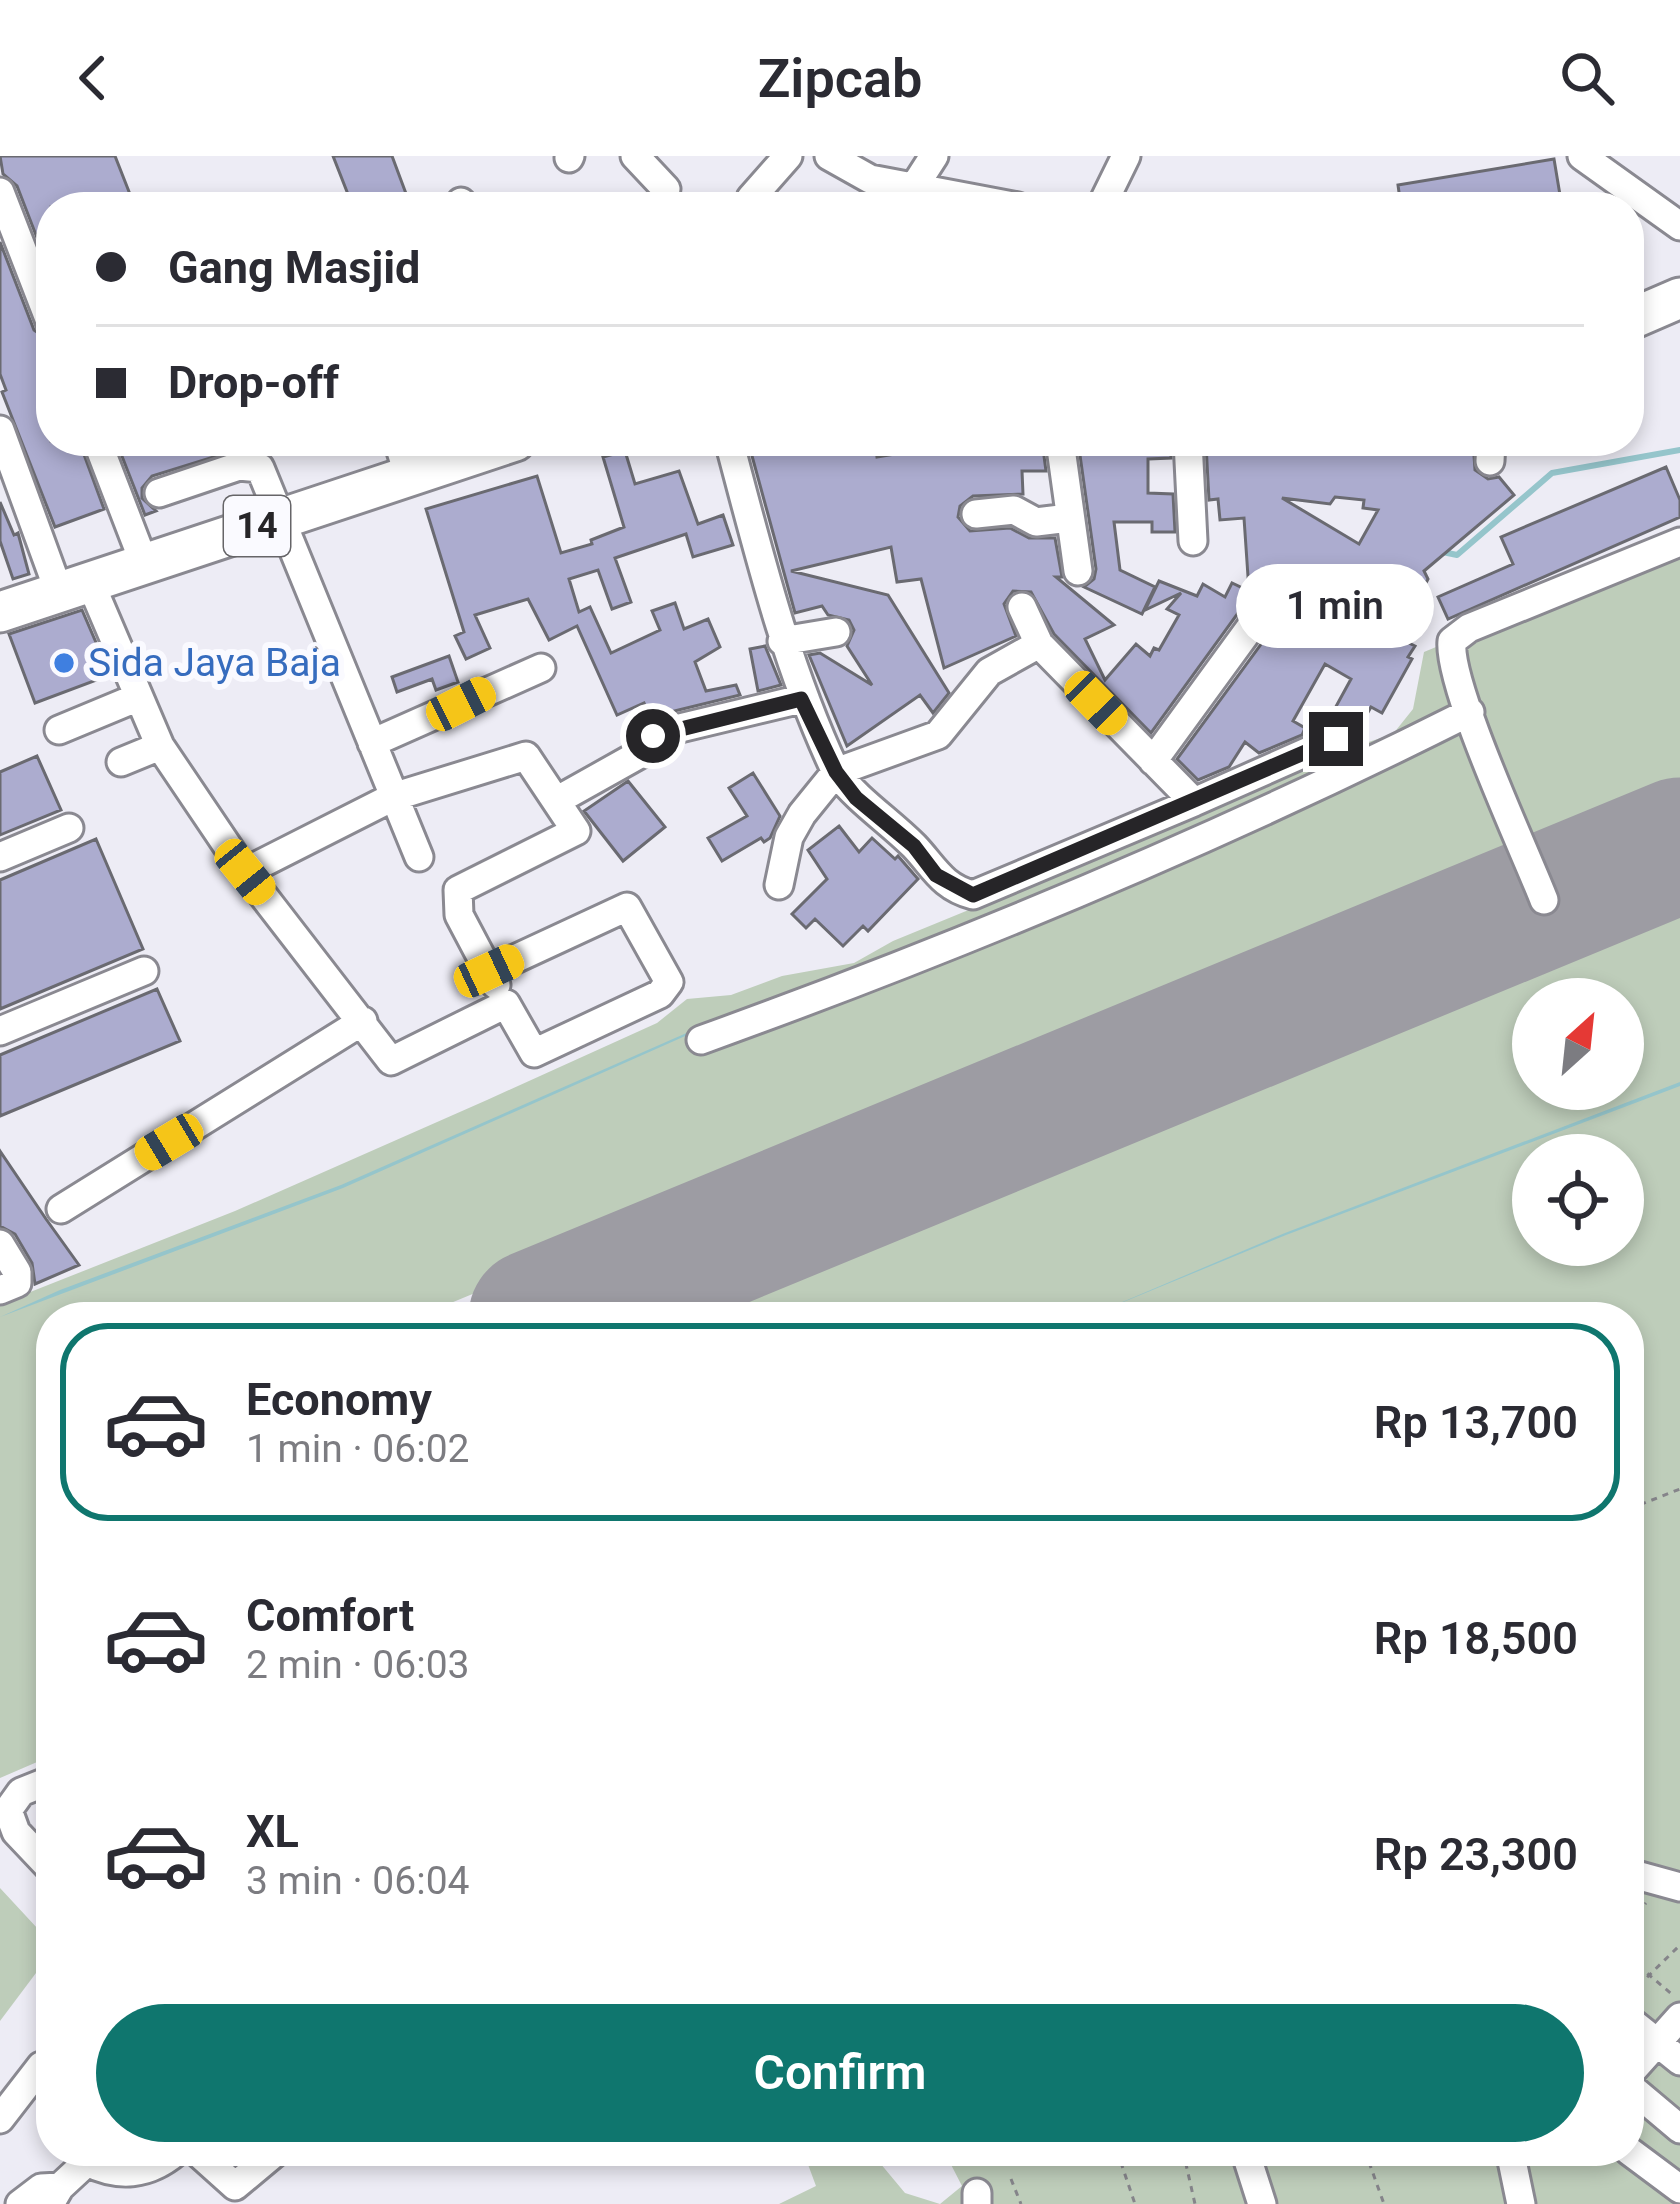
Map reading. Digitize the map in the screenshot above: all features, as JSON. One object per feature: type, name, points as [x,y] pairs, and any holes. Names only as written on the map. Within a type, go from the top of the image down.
[{"type":"highway","points":[[1644,314],[1680,298]]},
{"type":"highway","name":"14","points":[[0,612],[280,518],[403,457]]},
{"type":"street","points":[[634,156],[664,192]]},
{"type":"street","points":[[757,192],[788,156]]},
{"type":"street","points":[[829,156],[869,179],[951,192]]},
{"type":"street","points":[[916,184],[934,156]]},
{"type":"street","points":[[1108,192],[1126,156]]},
{"type":"street","points":[[1582,156],[1632,192]]},
{"type":"street","points":[[0,192],[36,285]]},
{"type":"street","points":[[1644,200],[1680,226]]},
{"type":"street","points":[[0,430],[74,587],[160,746],[245,872],[386,1055],[397,1061],[506,1004]]},
{"type":"street","points":[[103,456],[144,563]]},
{"type":"street","points":[[733,456],[801,699],[836,772],[856,798],[914,846],[936,875],[973,895],[1336,739]]},
{"type":"street","points":[[1062,456],[1078,571]]},
{"type":"street","points":[[1189,456],[1193,541]]},
{"type":"street","points":[[159,493],[249,465],[260,468],[419,857]]},
{"type":"street","points":[[976,514],[1019,511],[1036,522],[1069,518]]},
{"type":"street","points":[[1544,900],[1470,712],[1451,654],[1452,641],[1459,634],[1680,542]]},
{"type":"street","points":[[1153,761],[1276,591]]},
{"type":"street","points":[[1022,607],[1039,644],[1194,802]]},
{"type":"street","points":[[782,640],[836,632]]},
{"type":"street","points":[[779,885],[796,825],[836,772],[938,735],[989,672],[1039,644]]},
{"type":"street","points":[[372,743],[541,668]]},
{"type":"street","points":[[59,730],[136,698]]},
{"type":"street","points":[[556,801],[646,750],[655,734],[801,699]]},
{"type":"street","points":[[701,1040],[974,938],[1136,869],[1307,794],[1470,712]]},
{"type":"street","points":[[121,762],[160,746]]},
{"type":"street","points":[[245,872],[393,797],[519,755],[528,758],[576,832],[458,890],[456,906],[489,971],[506,1004],[534,1053],[660,994],[669,982],[627,907],[489,971]]},
{"type":"street","points":[[0,857],[69,828]]},
{"type":"street","points":[[0,1031],[144,971]]},
{"type":"street","points":[[61,1209],[363,1021]]},
{"type":"street","points":[[0,1244],[17,1273],[17,1283],[0,1290]]},
{"type":"street","points":[[36,1786],[21,1792],[8,1810],[16,1832],[36,1853]]},
{"type":"street","points":[[1644,1877],[1680,1887]]},
{"type":"street","points":[[1644,2057],[1680,2017]]},
{"type":"street","points":[[1644,2032],[1680,2061]]},
{"type":"street","points":[[0,2119],[36,2081]]},
{"type":"street","points":[[1644,2099],[1680,2129]]},
{"type":"street","points":[[1644,2162],[1680,2189]]},
{"type":"street","points":[[20,2204],[41,2188],[55,2195],[78,2166]]},
{"type":"street","points":[[109,2166],[128,2174],[155,2166]]},
{"type":"street","points":[[213,2166],[236,2186],[259,2166]]},
{"type":"street","points":[[1250,2166],[1262,2204]]},
{"type":"street","points":[[1513,2166],[1521,2204]]},
{"type":"path","points":[[1644,1503],[1680,1489]]},
{"type":"path","points":[[1644,1981],[1680,1945]]},
{"type":"path","points":[[1644,1970],[1680,2001]]},
{"type":"path","points":[[1122,2166],[1135,2204]]},
{"type":"path","points":[[1187,2166],[1196,2204]]},
{"type":"path","points":[[1370,2166],[1384,2204]]},
{"type":"path","points":[[1011,2180],[1021,2204]]},
{"type":"green space","points":[[1680,546],[1680,795],[453,1302],[36,1302],[36,1762],[0,1778],[0,1304],[235,1211],[487,1100],[657,1023],[687,999],[731,995],[782,976],[854,963],[893,941],[1176,825],[1252,780],[1393,734],[1413,709],[1424,652]]},
{"type":"green space","points":[[1680,894],[1680,2204],[940,2204],[962,2186],[952,2166],[1644,2166],[1644,1302],[691,1302]]},
{"type":"green space","points":[[0,1888],[36,1927],[36,1973],[0,2021]]},
{"type":"green space","points":[[809,2166],[882,2166],[905,2193],[940,2204],[779,2204],[816,2186]]},
{"type":"water","points":[[1462,708],[1291,794],[1290,799],[1277,800],[952,939],[692,1033],[343,1188],[0,1317],[60,1290],[341,1185],[691,1031],[952,937],[1287,794]]},
{"type":"water","points":[[1680,1082],[1680,1086],[1644,1100]]},
{"type":"water","points":[[1607,1110],[1617,1110],[1553,1134],[1544,1134]]},
{"type":"water","points":[[1512,1146],[1512,1150],[1122,1302],[1285,1233]]},
{"type":"building","points":[[0,156],[115,156],[129,192],[36,192],[36,235],[17,186],[3,174]]},
{"type":"building","points":[[333,156],[392,156],[405,192],[347,192]]},
{"type":"building","points":[[1554,159],[1560,192],[1399,192],[1398,185]]},
{"type":"building","points":[[0,242],[36,331],[36,456],[85,456],[104,509],[55,527],[2,392],[6,390],[0,374]]},
{"type":"building","points":[[122,456],[217,456],[152,476],[142,488],[142,498],[156,511],[145,515]]},
{"type":"building","points":[[627,456],[635,484],[679,471],[698,524],[723,515],[733,545],[693,557],[686,534],[615,558],[631,602],[612,609],[598,570],[569,579],[579,612],[590,607],[611,653],[660,630],[652,611],[675,603],[684,629],[708,619],[720,647],[695,662],[706,691],[736,685],[740,695],[650,717],[644,703],[617,715],[577,626],[549,640],[528,599],[475,615],[490,648],[466,659],[455,636],[464,632],[426,509],[537,476],[561,553],[592,544],[591,540],[624,527],[603,457]]},
{"type":"building","points":[[752,456],[1044,456],[1046,471],[1022,471],[1023,494],[973,496],[960,506],[958,517],[970,531],[1010,528],[1029,538],[1055,538],[1062,577],[1056,577],[1114,625],[1085,639],[1105,680],[1136,644],[1150,656],[1154,648],[1159,650],[1179,615],[1167,609],[1181,593],[1145,610],[1159,581],[1197,596],[1203,584],[1225,597],[1232,583],[1249,591],[1244,518],[1220,520],[1218,499],[1209,500],[1207,456],[1474,456],[1475,470],[1488,479],[1499,477],[1514,495],[1424,571],[1428,579],[1414,607],[1430,600],[1407,642],[1415,646],[1408,657],[1412,659],[1382,713],[1371,707],[1355,735],[1346,724],[1328,721],[1351,679],[1325,664],[1293,721],[1305,728],[1302,735],[1259,753],[1245,742],[1229,767],[1198,780],[1177,759],[1292,602],[1295,592],[1288,577],[1278,573],[1262,580],[1151,733],[1054,634],[1031,592],[1013,591],[1004,604],[1016,636],[944,668],[921,579],[897,582],[891,547],[791,571],[888,595],[949,693],[933,713],[920,695],[847,746],[809,655],[820,653],[872,685],[847,646],[854,630],[849,620],[828,615],[822,606],[795,613]],"holes":[[[1335,497],[1364,500],[1363,508],[1378,510],[1359,544],[1282,498],[1330,504]]]},
{"type":"building","points":[[1080,456],[1171,456],[1148,459],[1148,493],[1173,494],[1175,532],[1152,532],[1152,522],[1114,522],[1120,570],[1155,587],[1142,614],[1084,587],[1094,579]]},
{"type":"building","points":[[1666,467],[1680,500],[1680,517],[1448,619],[1438,597],[1513,564],[1501,537]]},
{"type":"building","points":[[0,502],[14,535],[18,533],[29,574],[13,579],[0,541]]},
{"type":"building","name":"Sida Jaya Baja","points":[[82,610],[110,675],[35,703],[9,634]]},
{"type":"building","points":[[765,646],[781,685],[758,691],[750,649]]},
{"type":"building","points":[[449,656],[458,682],[436,690],[432,679],[397,692],[392,677]]},
{"type":"building","points":[[37,756],[61,810],[0,835],[0,772]]},
{"type":"building","points":[[753,773],[780,816],[770,838],[764,842],[761,838],[722,861],[708,838],[747,816],[729,788]]},
{"type":"building","points":[[628,781],[665,827],[623,861],[584,811]]},
{"type":"building","points":[[839,826],[859,852],[872,838],[895,859],[898,856],[918,879],[868,931],[863,926],[843,946],[815,919],[806,928],[792,914],[827,879],[808,850]]},
{"type":"building","points":[[96,839],[143,949],[0,1009],[0,880]]},
{"type":"building","points":[[157,989],[180,1041],[0,1116],[0,1055]]},
{"type":"building","points":[[0,1151],[79,1265],[35,1284],[32,1263],[15,1234],[0,1226]]},
{"type":"waterway","points":[[1438,551],[1457,555],[1552,473],[1680,450]]},
{"type":"runway","points":[[572,1302],[1680,845]]},
{"type":"place","name":"Sida Jaya Baja","points":[[64,663]]},
{"type":"route","points":[[653,736],[801,699],[836,772],[856,798],[914,846],[948,885],[973,895],[1336,739]]}]
